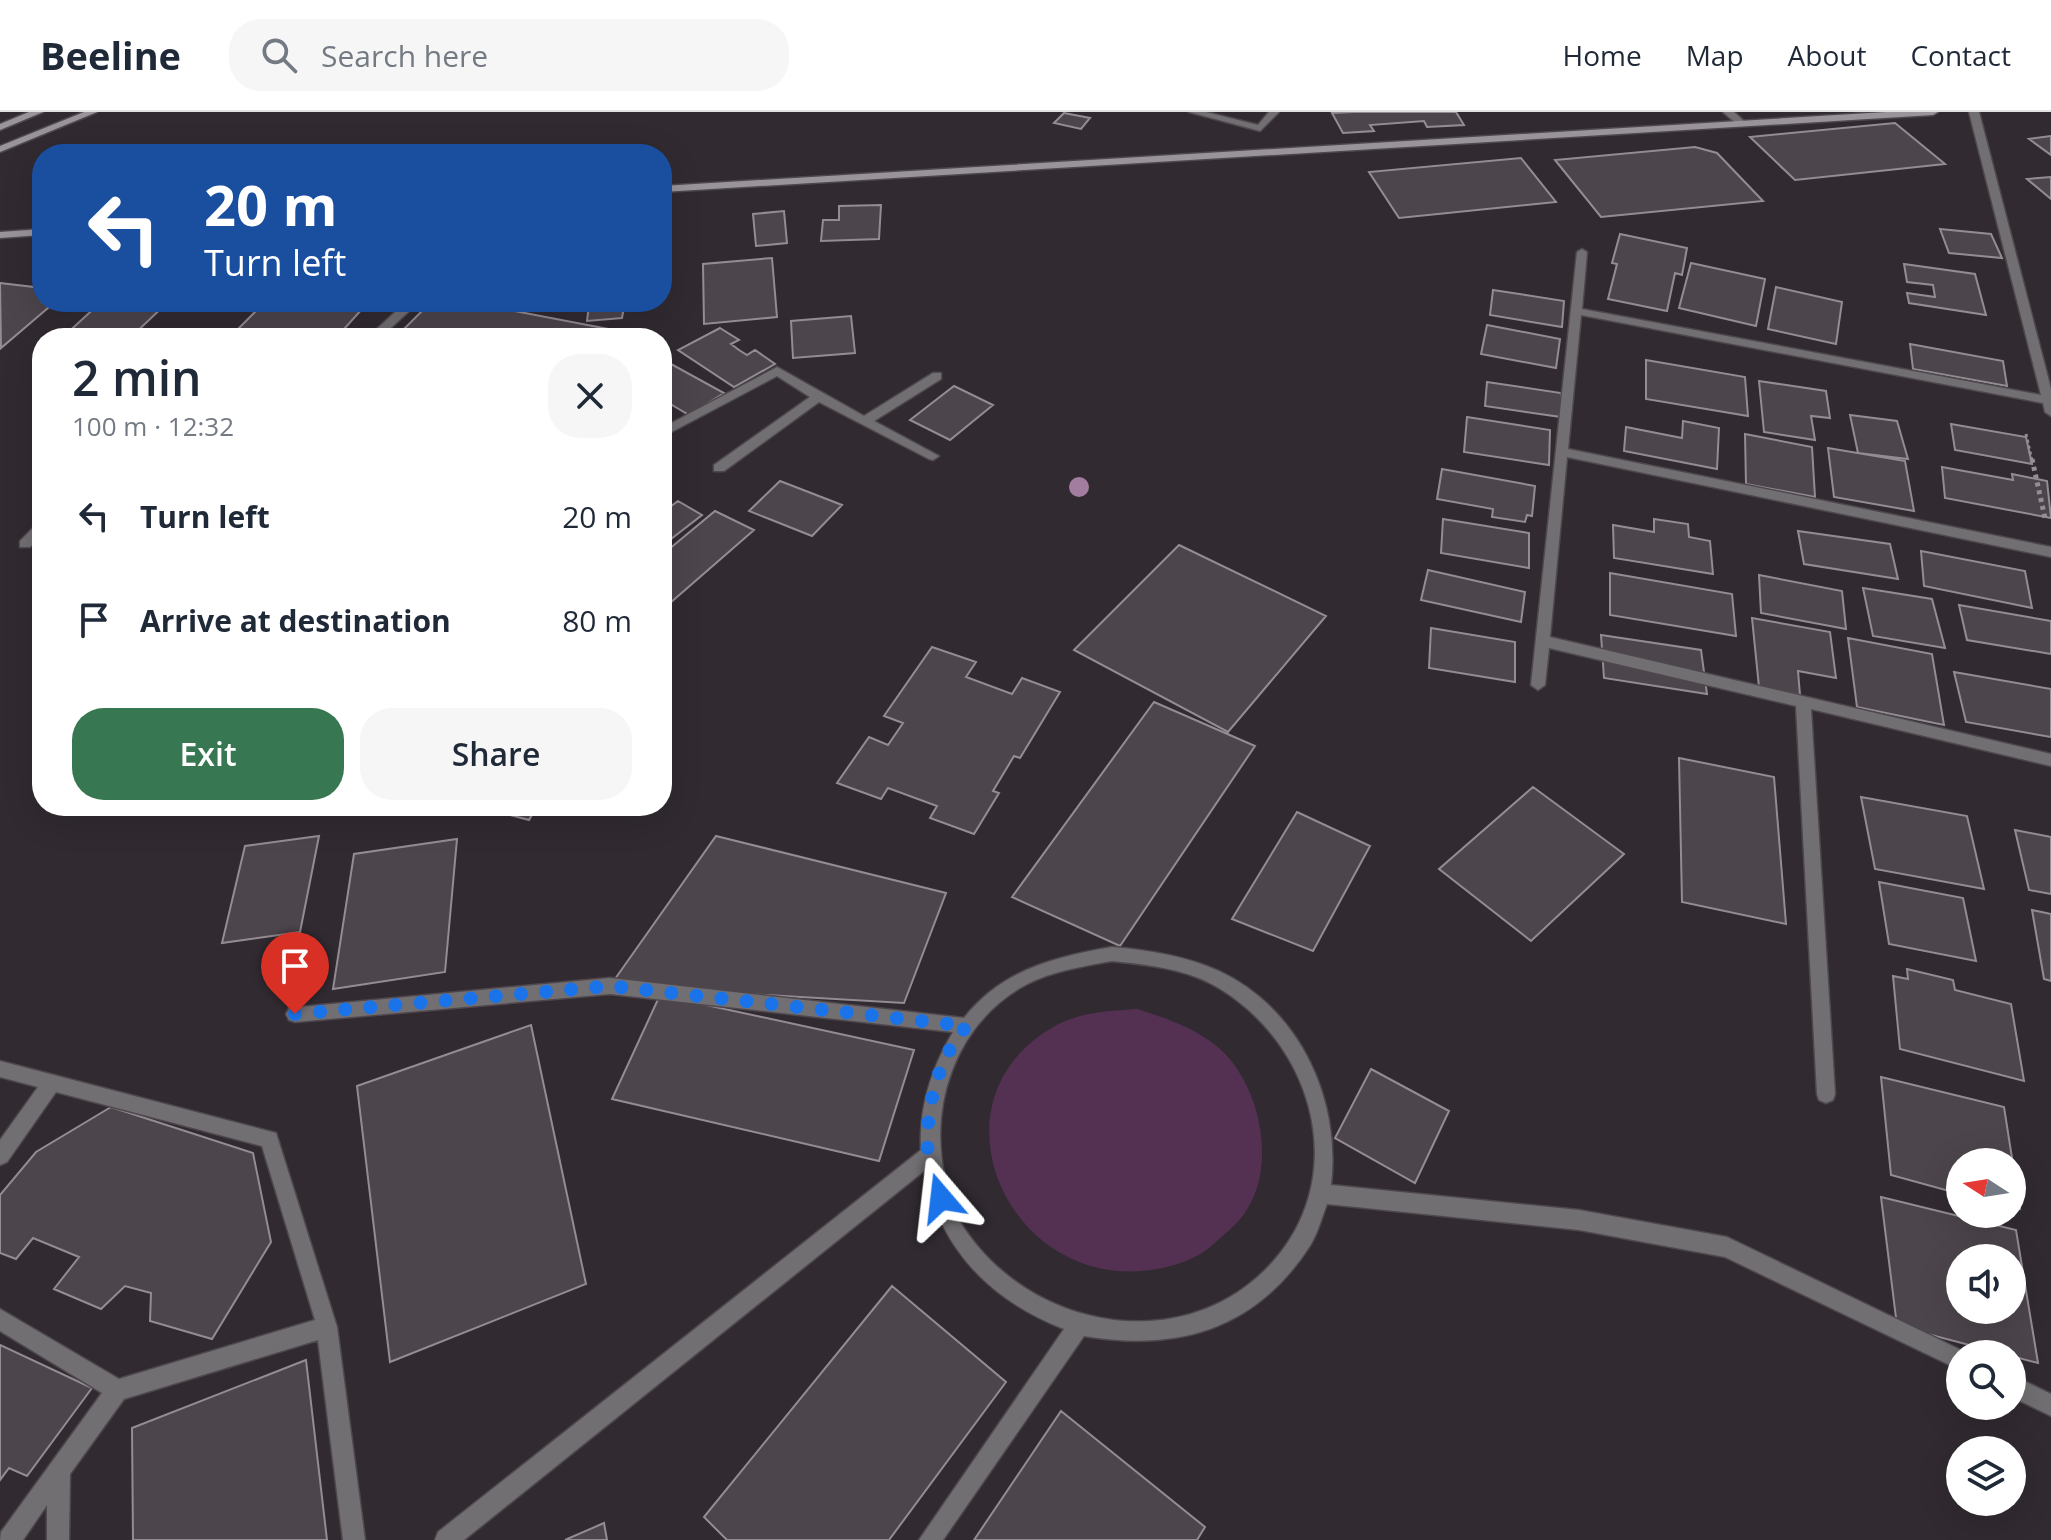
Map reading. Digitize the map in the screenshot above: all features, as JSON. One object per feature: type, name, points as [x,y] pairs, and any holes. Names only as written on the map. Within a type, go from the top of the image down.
[{"type":"street","points":[[0,127],[38,112]]},
{"type":"street","points":[[0,149],[92,112]]},
{"type":"street","points":[[1194,112],[1260,128],[1274,112]]},
{"type":"street","points":[[1728,112],[1741,123]]},
{"type":"street","points":[[672,188],[1933,112]]},
{"type":"street","points":[[1576,311],[2050,406],[1974,112]]},
{"type":"street","points":[[0,235],[32,233]]},
{"type":"street","points":[[1538,685],[1582,252]]},
{"type":"street","points":[[384,328],[402,312]]},
{"type":"street","points":[[672,428],[777,371],[818,397],[933,456]]},
{"type":"street","points":[[865,421],[937,376]]},
{"type":"street","points":[[719,468],[818,397]]},
{"type":"street","points":[[1562,452],[2051,552]]},
{"type":"street","points":[[25,544],[32,537]]},
{"type":"street","points":[[1543,641],[2051,760]]},
{"type":"street","points":[[1803,702],[1826,1094]]},
{"type":"street","points":[[1112,954],[1173,960],[1230,985],[1276,1023],[1309,1074],[1325,1132],[1322,1194],[1296,1252],[1251,1298],[1190,1328],[1121,1334],[1049,1316],[989,1275],[947,1219],[928,1156],[933,1092],[957,1036],[999,992],[1052,965],[1112,954]]},
{"type":"street","points":[[295,1014],[610,986],[967,1026]]},
{"type":"street","points":[[0,1069],[269,1139],[327,1327],[354,1540]]},
{"type":"street","points":[[0,1156],[52,1082]]},
{"type":"street","points":[[446,1540],[928,1156]]},
{"type":"street","points":[[1322,1194],[1579,1220],[1727,1247],[1946,1353]]},
{"type":"street","points":[[0,1319],[117,1390]]},
{"type":"street","points":[[930,1540],[1080,1324]]},
{"type":"street","points":[[9,1540],[117,1390],[327,1327]]},
{"type":"street","points":[[2026,1393],[2051,1405]]},
{"type":"street","points":[[58,1540],[59,1472]]},
{"type":"path","points":[[2023,422],[2047,530]]},
{"type":"shaded area","points":[[1137,1009],[1196,1032],[1230,1059],[1253,1101],[1262,1148],[1261,1172],[1255,1194],[1235,1225],[1192,1258],[1172,1266],[1141,1271],[1093,1267],[1052,1247],[1020,1217],[998,1180],[989,1138],[995,1096],[1016,1058],[1065,1021],[1095,1013]]},
{"type":"building","points":[[1456,112],[1464,125],[1427,127],[1424,121],[1370,125],[1374,131],[1343,133],[1332,113]]},
{"type":"building","points":[[1064,113],[1090,118],[1081,129],[1054,123]]},
{"type":"building","points":[[1895,123],[1945,164],[1795,180],[1750,137]]},
{"type":"building","points":[[2051,136],[2051,155],[2029,139]]},
{"type":"building","points":[[1695,147],[1717,153],[1763,201],[1601,217],[1555,160]]},
{"type":"building","points":[[1521,158],[1556,202],[1399,218],[1369,172]]},
{"type":"building","points":[[2051,177],[2051,199],[2027,179]]},
{"type":"building","points":[[881,205],[879,239],[821,241],[823,220],[839,220],[839,206]]},
{"type":"building","points":[[784,211],[787,243],[756,246],[753,214]]},
{"type":"building","points":[[1940,229],[1991,234],[2002,258],[1949,253]]},
{"type":"building","points":[[1620,234],[1687,248],[1682,275],[1675,273],[1667,311],[1608,299],[1617,264],[1612,263]]},
{"type":"building","points":[[772,258],[777,317],[704,324],[703,264]]},
{"type":"building","points":[[1691,263],[1765,279],[1756,326],[1679,308]]},
{"type":"building","points":[[1904,264],[1975,274],[1986,315],[1909,303],[1907,293],[1935,297],[1933,285],[1907,282]]},
{"type":"building","points":[[0,283],[32,287],[32,312],[43,312],[1,348]]},
{"type":"building","points":[[1776,287],[1842,302],[1836,344],[1768,329]]},
{"type":"building","points":[[1493,290],[1564,301],[1562,327],[1490,315]]},
{"type":"building","points":[[90,312],[157,312],[141,328],[73,328]]},
{"type":"building","points":[[255,312],[359,312],[345,328],[239,328]]},
{"type":"building","points":[[421,312],[519,312],[603,328],[405,328]]},
{"type":"building","points":[[588,312],[623,312],[622,318],[587,321]]},
{"type":"building","points":[[851,316],[855,353],[793,358],[791,321]]},
{"type":"building","points":[[1487,325],[1560,339],[1556,368],[1481,354]]},
{"type":"building","points":[[720,328],[739,340],[731,344],[739,350],[747,355],[755,350],[775,364],[734,387],[678,350]]},
{"type":"building","points":[[1910,344],[2003,361],[2007,386],[1913,369]]},
{"type":"building","points":[[1646,360],[1745,377],[1748,416],[1646,399]]},
{"type":"building","points":[[672,365],[724,393],[689,415],[672,405]]},
{"type":"building","points":[[1759,381],[1826,391],[1830,418],[1811,416],[1815,440],[1764,432]]},
{"type":"building","points":[[1487,382],[1561,393],[1561,417],[1485,406]]},
{"type":"building","points":[[954,386],[993,405],[950,440],[910,420]]},
{"type":"building","points":[[1850,415],[1897,421],[1908,459],[1858,453]]},
{"type":"building","points":[[1467,417],[1550,430],[1549,465],[1464,452]]},
{"type":"building","points":[[1683,421],[1719,428],[1717,469],[1624,451],[1626,427],[1682,438]]},
{"type":"building","points":[[1951,424],[2026,437],[2032,464],[1955,450]]},
{"type":"building","points":[[1745,434],[1812,447],[1815,497],[1746,484]]},
{"type":"building","points":[[1828,448],[1905,461],[1914,511],[1834,497]]},
{"type":"building","points":[[1942,467],[2013,480],[2012,474],[2047,481],[2051,518],[1945,498]]},
{"type":"building","points":[[1442,469],[1535,486],[1532,516],[1527,515],[1525,522],[1492,517],[1493,509],[1437,499]]},
{"type":"building","points":[[780,481],[842,505],[812,536],[749,511]]},
{"type":"building","points":[[678,501],[702,515],[672,538],[672,506]]},
{"type":"building","points":[[715,511],[754,530],[672,601],[672,547]]},
{"type":"building","points":[[1443,519],[1529,533],[1529,568],[1441,553]]},
{"type":"building","points":[[1654,519],[1688,524],[1689,537],[1710,541],[1713,574],[1614,558],[1613,525],[1654,532]]},
{"type":"building","points":[[1798,531],[1890,544],[1898,579],[1804,564]]},
{"type":"building","points":[[1179,545],[1326,616],[1228,732],[1074,650]]},
{"type":"building","points":[[1921,551],[2025,571],[2032,608],[1924,586]]},
{"type":"building","points":[[1428,570],[1525,592],[1521,622],[1421,600]]},
{"type":"building","points":[[1610,573],[1732,594],[1736,636],[1610,615]]},
{"type":"building","points":[[1759,575],[1842,591],[1846,629],[1761,613]]},
{"type":"building","points":[[1863,588],[1932,599],[1945,648],[1873,636]]},
{"type":"building","points":[[1959,605],[2051,621],[2051,654],[1967,640]]},
{"type":"building","points":[[1752,618],[1830,632],[1836,678],[1798,671],[1800,695],[1759,687]]},
{"type":"building","points":[[1431,628],[1515,642],[1515,682],[1429,668]]},
{"type":"building","points":[[1601,635],[1701,650],[1707,694],[1604,678]]},
{"type":"building","points":[[1848,638],[1932,654],[1944,725],[1857,707]]},
{"type":"building","points":[[932,647],[976,662],[966,677],[1012,694],[1022,678],[1060,692],[1020,758],[1014,756],[993,791],[999,793],[974,834],[930,818],[937,806],[888,788],[881,799],[837,783],[869,737],[888,745],[903,723],[884,716]]},
{"type":"building","points":[[1954,672],[2051,689],[2051,737],[1966,722]]},
{"type":"building","points":[[1154,702],[1255,746],[1120,946],[1012,897]]},
{"type":"building","points":[[1679,758],[1774,777],[1786,924],[1682,902]]},
{"type":"building","points":[[1533,787],[1624,854],[1531,941],[1439,869]]},
{"type":"building","points":[[1861,797],[1967,816],[1984,889],[1875,869]]},
{"type":"building","points":[[1297,812],[1370,846],[1313,951],[1232,919]]},
{"type":"building","points":[[2015,830],[2051,837],[2051,894],[2029,890]]},
{"type":"building","points":[[319,836],[300,932],[222,943],[245,846]]},
{"type":"building","points":[[716,836],[946,893],[904,1003],[610,986]]},
{"type":"building","points":[[457,839],[445,972],[333,989],[354,854]]},
{"type":"building","points":[[1879,882],[1963,898],[1976,961],[1889,944]]},
{"type":"building","points":[[2032,910],[2051,914],[2051,981],[2044,979]]},
{"type":"building","points":[[1907,969],[1953,980],[1955,990],[2011,1004],[2024,1081],[1900,1049],[1893,976],[1908,979]]},
{"type":"building","points":[[660,995],[914,1050],[879,1161],[612,1099]]},
{"type":"building","points":[[531,1025],[586,1284],[390,1362],[357,1086]]},
{"type":"building","points":[[1371,1069],[1449,1111],[1415,1183],[1335,1138]]},
{"type":"building","points":[[1881,1077],[2004,1107],[2010,1148],[1946,1148],[1946,1190],[1891,1175]]},
{"type":"building","points":[[111,1107],[253,1153],[271,1242],[212,1339],[150,1321],[151,1293],[125,1286],[101,1309],[54,1289],[79,1257],[33,1238],[16,1259],[0,1253],[0,1195],[36,1152]]},
{"type":"building","points":[[1881,1197],[1946,1213],[1946,1228],[2016,1230],[2018,1244],[1946,1244],[1946,1324],[2026,1324],[2026,1290],[2038,1363],[2026,1360],[2026,1340],[1950,1340],[1897,1326]]},
{"type":"building","points":[[892,1286],[1006,1382],[889,1540],[727,1540],[704,1517]]},
{"type":"building","points":[[0,1345],[92,1388],[27,1476],[9,1468],[0,1480]]},
{"type":"building","points":[[306,1360],[327,1540],[133,1540],[132,1428]]},
{"type":"building","points":[[1061,1411],[1205,1527],[1197,1540],[974,1540]]},
{"type":"building","points":[[604,1523],[607,1540],[565,1540]]},
{"type":"route","points":[[295,1014],[610,986],[967,1026],[957,1036],[933,1092],[928,1156],[941,1198]]}]
